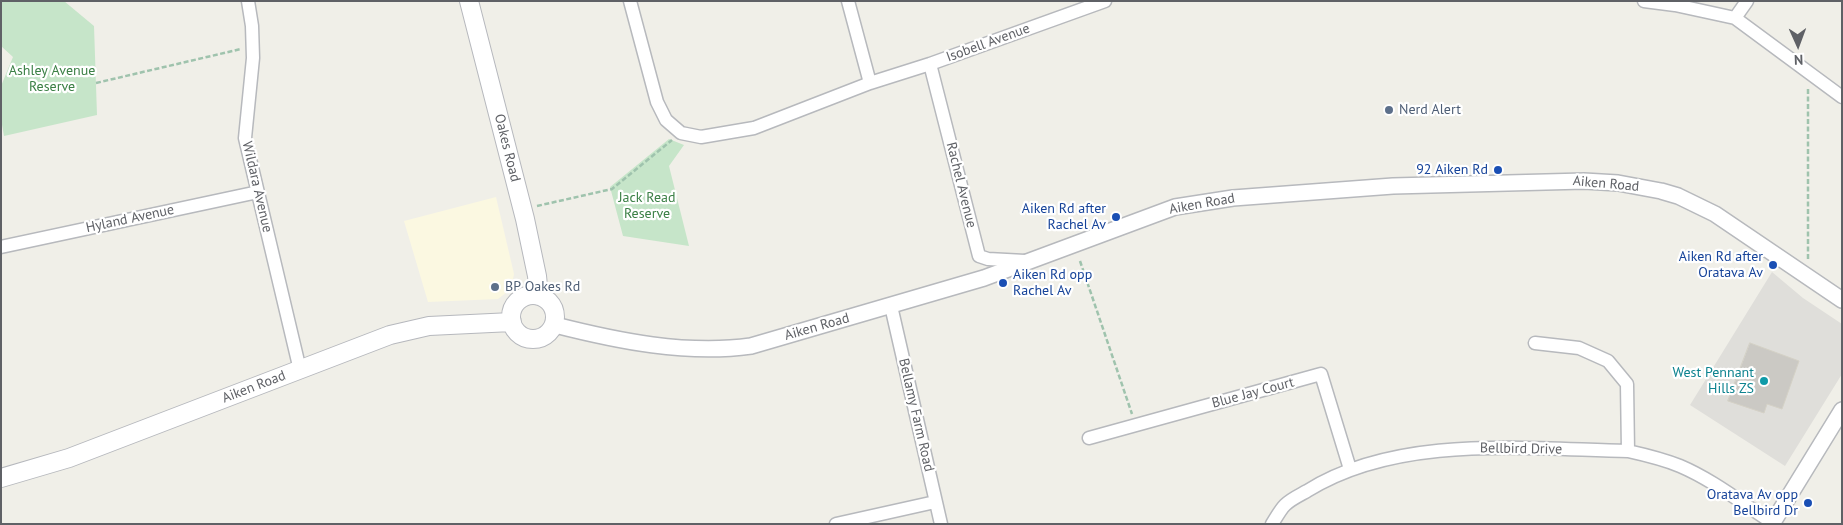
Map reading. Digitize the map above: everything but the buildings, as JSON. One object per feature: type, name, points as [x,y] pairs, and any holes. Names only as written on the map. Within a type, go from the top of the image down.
[{"type":"main road","name":"Oakes Road","points":[[470,1],[538,276],[539,296]]},
{"type":"main road","points":[[530,295],[546,299],[554,310],[555,325],[543,338],[535,340],[520,335],[512,322],[512,313],[516,303],[530,295]]},
{"type":"main road","name":"Aiken Road","points":[[1,478],[69,458],[390,335],[429,326],[512,322]]},
{"type":"street","name":"Wildara Avenue","points":[[248,1],[253,58],[245,138],[300,370]]},
{"type":"street","points":[[630,1],[657,102],[666,120],[681,133]]},
{"type":"street","points":[[848,1],[870,83]]},
{"type":"street","name":"Isobell Avenue","points":[[681,133],[701,137],[754,128],[870,83],[930,64],[1106,1]]},
{"type":"street","points":[[1644,1],[1675,5],[1734,18],[1842,97]]},
{"type":"street","points":[[1734,18],[1747,1]]},
{"type":"street","name":"Rachel Avenue","points":[[930,64],[980,256],[993,260],[1030,261]]},
{"type":"street","name":"Aiken Road","points":[[555,325],[587,333],[685,349],[721,350],[751,346],[984,278],[1175,207],[1290,192],[1392,186],[1584,181],[1642,186],[1687,199],[1733,225],[1842,300]]},
{"type":"street","name":"Hyland Avenue","points":[[1,247],[258,192]]},
{"type":"street","name":"Bellamy Farm Road","points":[[891,306],[940,524]]},
{"type":"street","points":[[1534,343],[1579,348],[1608,362],[1626,384],[1628,451]]},
{"type":"street","name":"Blue Jay Court","points":[[1089,438],[1321,374],[1350,469]]},
{"type":"street","points":[[1773,523],[1842,410]]},
{"type":"street","name":"Bellbird Drive","points":[[1272,524],[1285,505],[1326,479],[1350,469],[1414,453],[1470,447],[1628,451],[1653,456],[1682,467],[1714,484],[1773,523]]},
{"type":"street","points":[[836,524],[935,502]]},
{"type":"path","points":[[96,83],[253,46]]},
{"type":"path","points":[[1807,276],[1808,73]]},
{"type":"path","points":[[522,210],[612,189],[681,133]]},
{"type":"path","points":[[1080,260],[1136,425]]},
{"type":"shaded area","points":[[496,197],[514,274],[511,289],[498,299],[428,302],[404,221]]},
{"type":"shaded area","points":[[1772,272],[1803,298],[1842,324],[1842,374],[1785,466],[1690,405]]},
{"type":"green space","name":"Ashley Avenue Reserve","points":[[1,1],[64,1],[94,26],[97,115],[4,136],[1,119],[1,86],[13,57],[1,46]]},
{"type":"green space","name":"Jack Read Reserve","points":[[669,139],[684,145],[669,166],[689,246],[623,236],[610,187]]},
{"type":"place","name":"Nerd Alert","points":[[1389,110]]},
{"type":"place","name":"92 Aiken Rd","points":[[1498,170]]},
{"type":"place","name":"Aiken Rd after Rachel Av","points":[[1116,217]]},
{"type":"place","name":"Aiken Rd after Oratava Av","points":[[1773,265]]},
{"type":"place","name":"Aiken Rd opp Rachel Av","points":[[1003,283]]},
{"type":"place","name":"BP Oakes Rd","points":[[495,287]]},
{"type":"place","name":"West Pennant Hills ZS","points":[[1764,381]]},
{"type":"place","name":"Oratava Av opp Bellbird Dr","points":[[1808,503]]}]
